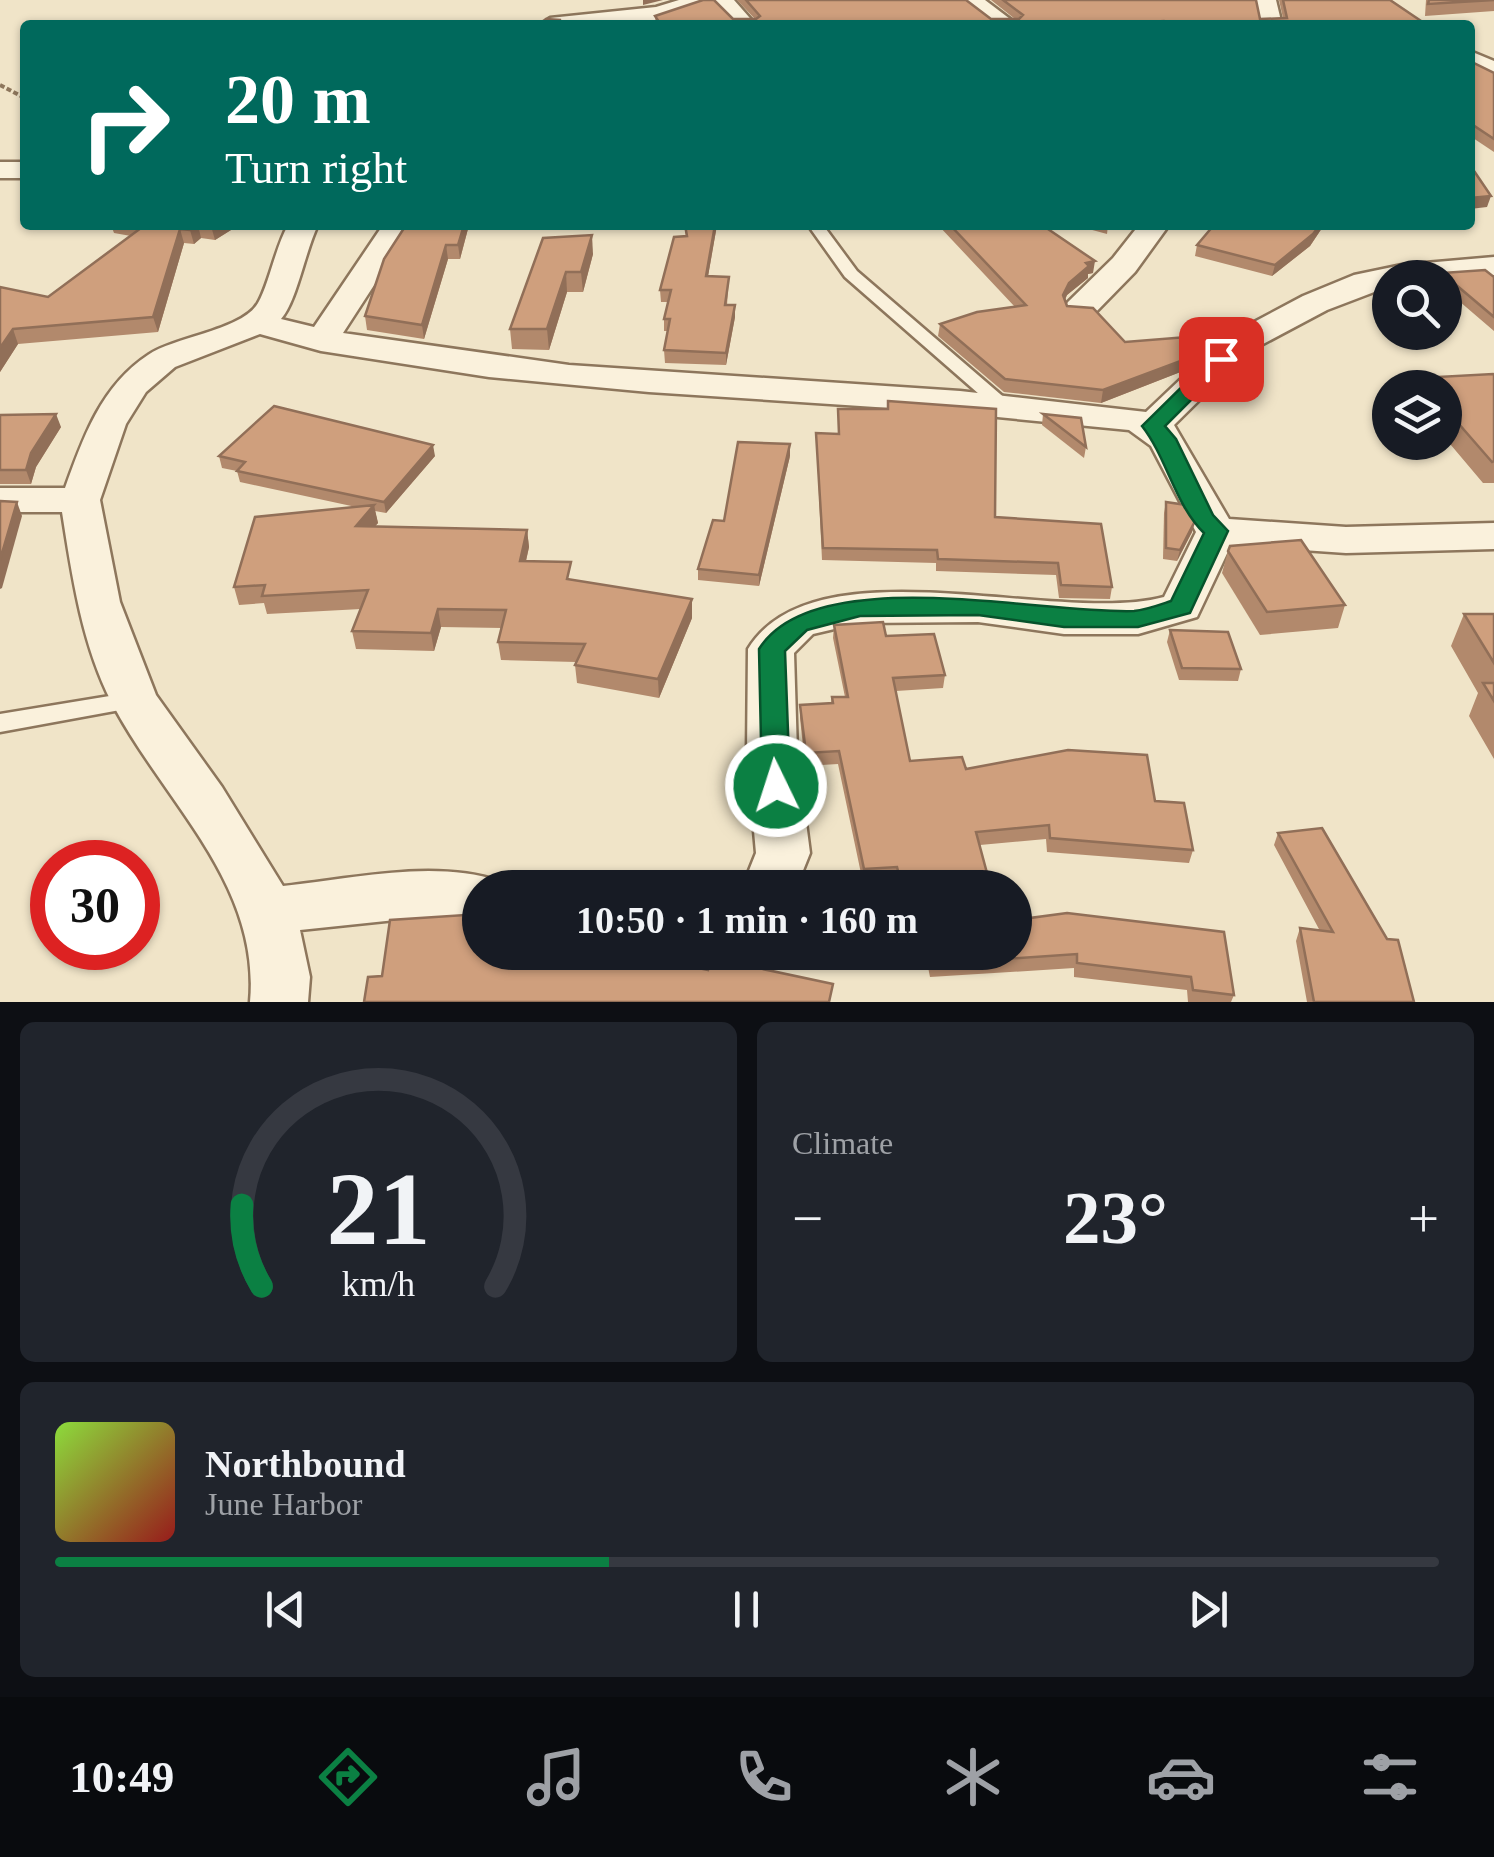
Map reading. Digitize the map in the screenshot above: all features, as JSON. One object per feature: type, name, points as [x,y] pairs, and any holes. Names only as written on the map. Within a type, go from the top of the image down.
[{"type":"street","points":[[579,0],[594,20],[712,1],[738,20]]},
{"type":"street","points":[[971,0],[999,20]]},
{"type":"street","points":[[279,1002],[281,978],[269,910],[204,801],[134,700],[98,602],[80,500],[107,424],[133,385],[162,360],[257,323],[273,308],[289,253],[300,230]]},
{"type":"street","points":[[320,341],[395,230]]},
{"type":"street","points":[[1080,309],[1124,265],[1150,230]]},
{"type":"street","points":[[1153,426],[1236,345],[1315,303],[1365,282],[1402,274],[1494,266]]},
{"type":"street","points":[[257,323],[320,341],[386,353],[538,370],[1001,404],[1153,426],[1166,439],[1203,519],[1217,531],[1346,540],[1494,536]]},
{"type":"street","points":[[0,500],[80,500]]},
{"type":"street","points":[[777,870],[783,853],[772,752],[772,649],[798,623],[860,608],[978,607],[1064,618],[1138,619],[1181,607],[1217,531]]},
{"type":"street","points":[[269,910],[424,895],[462,896]]},
{"type":"lane","points":[[819,230],[851,274],[1001,404]]},
{"type":"lane","points":[[0,723],[134,700]]},
{"type":"building","points":[[703,0],[714,0],[733,19],[760,16],[746,0],[966,0],[991,19],[1019,19],[1023,15],[1003,0],[1256,0],[1260,19],[1287,18],[1283,0],[1390,0],[1420,20],[658,20],[655,16]]},
{"type":"building","points":[[1429,0],[1494,0],[1428,4]]},
{"type":"building","points":[[1475,64],[1494,73],[1494,139],[1475,126]]},
{"type":"building","points":[[1475,172],[1491,196],[1475,198]]},
{"type":"building","points":[[138,230],[180,230],[153,317],[13,329],[0,348],[0,287],[48,297]]},
{"type":"building","points":[[403,230],[462,230],[458,245],[446,245],[422,325],[365,316],[384,259]]},
{"type":"building","points":[[686,230],[714,230],[706,276],[729,277],[725,305],[735,305],[726,353],[664,350],[670,319],[664,319],[671,290],[660,290],[674,237],[687,236]]},
{"type":"building","points":[[955,230],[1049,230],[1095,261],[1086,263],[1089,266],[1069,283],[1063,295],[1067,306],[1093,308],[1125,342],[1212,335],[1186,359],[1103,390],[1005,379],[940,324],[977,312],[1026,305]]},
{"type":"building","points":[[1210,230],[1316,230],[1275,265],[1197,245]]},
{"type":"building","points":[[592,235],[581,272],[566,272],[547,329],[510,329],[543,238]]},
{"type":"building","points":[[1485,270],[1494,277],[1494,317],[1462,290],[1462,272]]},
{"type":"building","points":[[1494,375],[1492,462],[1462,428],[1462,376]]},
{"type":"building","points":[[888,401],[996,409],[995,517],[1101,524],[1112,587],[1061,585],[1058,563],[938,559],[937,550],[823,548],[816,433],[839,434],[838,409],[888,409]]},
{"type":"building","points":[[274,406],[433,445],[384,502],[237,471],[245,462],[219,456]]},
{"type":"building","points":[[56,414],[31,453],[26,470],[0,470],[0,415]]},
{"type":"building","points":[[1043,414],[1081,418],[1086,447]]},
{"type":"building","points":[[738,442],[790,444],[759,575],[698,569],[713,520],[724,521]]},
{"type":"building","points":[[0,501],[17,502],[0,560]]},
{"type":"building","points":[[1166,502],[1186,505],[1195,521],[1180,550],[1166,548]]},
{"type":"building","points":[[374,505],[356,526],[527,530],[520,561],[571,562],[567,579],[692,599],[658,679],[575,665],[585,644],[498,642],[506,610],[438,609],[431,633],[352,631],[368,590],[262,596],[265,585],[234,587],[255,517]]},
{"type":"building","points":[[1301,540],[1345,605],[1267,612],[1228,551],[1230,546]]},
{"type":"building","points":[[1464,614],[1494,614],[1494,663]]},
{"type":"building","points":[[883,622],[886,636],[934,634],[945,675],[893,678],[910,761],[962,757],[966,769],[1068,750],[1147,755],[1155,801],[1184,803],[1193,850],[1050,838],[1049,825],[976,832],[986,870],[864,869],[839,751],[806,753],[800,705],[833,703],[832,697],[848,697],[834,625]]},
{"type":"building","points":[[1170,630],[1228,632],[1241,669],[1182,668]]},
{"type":"building","points":[[1483,683],[1494,683],[1494,701]]},
{"type":"building","points":[[1322,828],[1387,939],[1398,940],[1414,1002],[1314,1002],[1300,928],[1333,932],[1278,833]]},
{"type":"building","points":[[1067,913],[1224,932],[1234,995],[1193,990],[1191,977],[1077,963],[1077,954],[1032,957],[1032,918]]},
{"type":"building","points":[[462,915],[462,970],[767,970],[833,984],[829,1002],[364,1002],[368,977],[382,976],[390,920]]},
{"type":"route","points":[[776,786],[772,752],[772,649],[798,623],[860,608],[978,607],[1064,618],[1138,619],[1181,607],[1217,531],[1203,519],[1166,439],[1153,426],[1221,359]]}]
